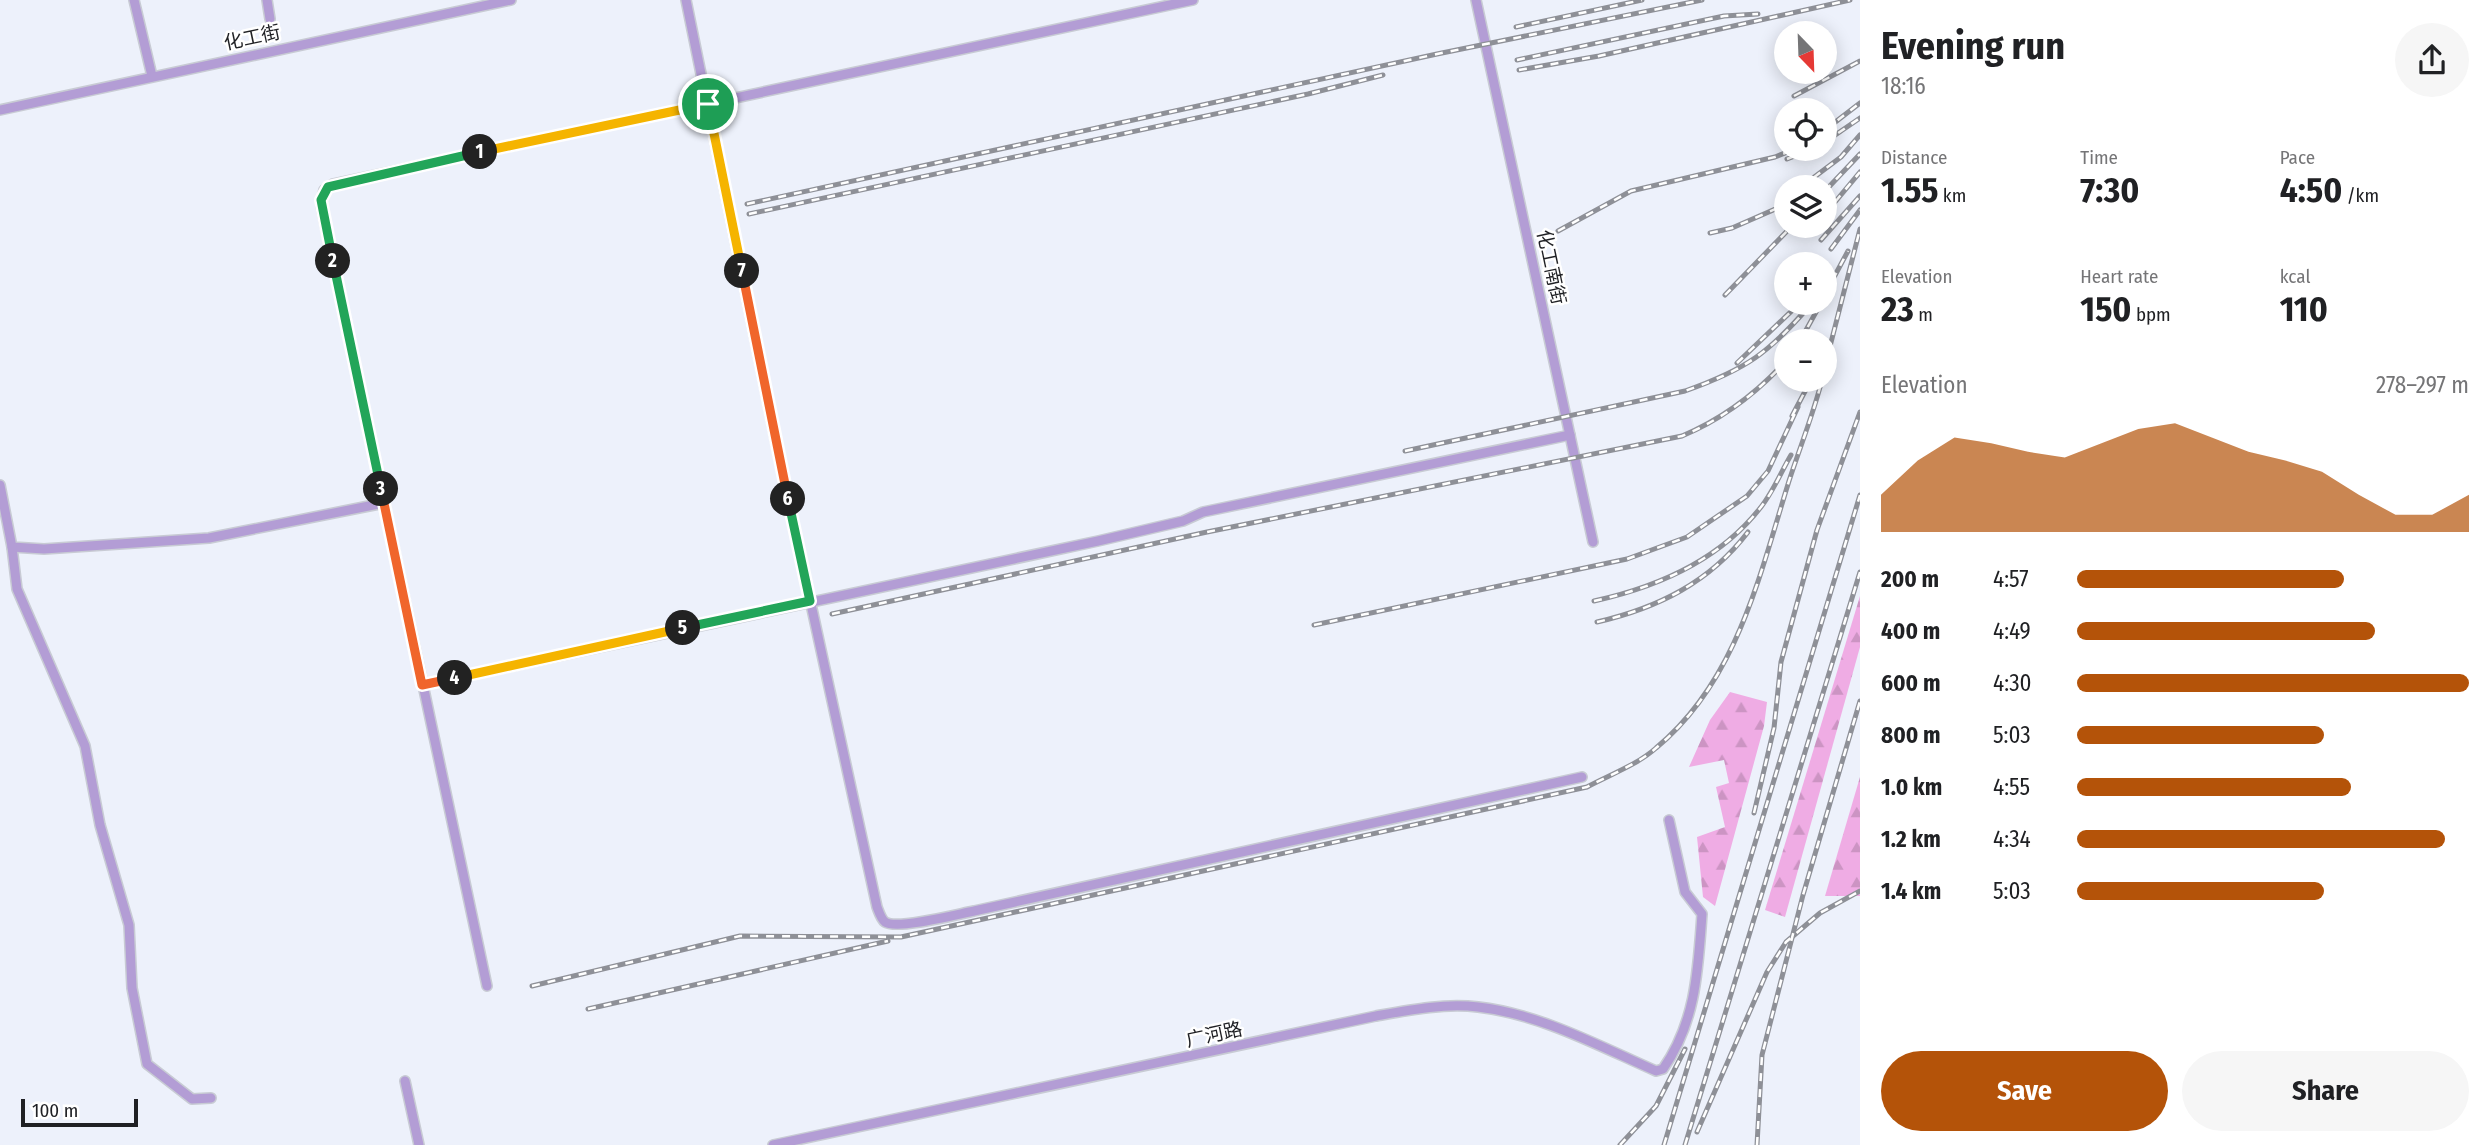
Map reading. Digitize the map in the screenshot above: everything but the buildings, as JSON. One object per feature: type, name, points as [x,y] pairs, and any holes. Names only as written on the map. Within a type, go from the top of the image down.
[{"type":"street","points":[[134,0],[152,76]]},
{"type":"street","points":[[267,0],[270,19]]},
{"type":"street","name":"化工街","points":[[0,110],[511,0]]},
{"type":"street","points":[[686,0],[810,601],[877,907],[887,923],[902,924],[988,908],[1582,777]]},
{"type":"street","points":[[487,986],[321,205],[324,190],[333,184],[1193,0]]},
{"type":"street","name":"化工南街","points":[[1476,0],[1593,542]]},
{"type":"street","points":[[422,685],[1098,541],[1183,521],[1203,512],[1570,435]]},
{"type":"street","points":[[0,485],[18,589],[85,746],[100,825],[129,925],[132,988],[147,1064],[192,1099],[211,1098]]},
{"type":"street","points":[[12,547],[44,549],[209,538],[384,503]]},
{"type":"street","name":"广河路","points":[[773,1145],[1376,1016],[1437,1007],[1478,1007],[1522,1016],[1656,1071],[1663,1069],[1679,1046],[1699,972],[1702,914],[1685,892],[1669,820]]},
{"type":"street","points":[[405,1081],[419,1145]]},
{"type":"green space","points":[[1860,596],[1860,647],[1785,917],[1765,910]]},
{"type":"green space","points":[[1730,692],[1767,702],[1764,726],[1715,906],[1703,897],[1697,837],[1725,827],[1716,787],[1729,783],[1724,760],[1689,767],[1710,720]]},
{"type":"green space","points":[[1860,777],[1860,896],[1825,896]]},
{"type":"railway","points":[[1516,27],[1642,0]]},
{"type":"railway","points":[[747,204],[1437,54],[1702,0]]},
{"type":"railway","points":[[1519,70],[1599,56],[1850,0]]},
{"type":"railway","points":[[1517,60],[1724,16],[1758,14]]},
{"type":"railway","points":[[1794,96],[1860,61]]},
{"type":"railway","points":[[749,214],[1308,94],[1383,75]]},
{"type":"railway","points":[[1837,121],[1860,103]]},
{"type":"railway","points":[[1837,134],[1860,118]]},
{"type":"railway","points":[[1817,175],[1841,157],[1860,135]]},
{"type":"railway","points":[[1837,178],[1860,154]]},
{"type":"railway","points":[[1558,231],[1631,191],[1774,157]]},
{"type":"railway","points":[[1837,200],[1860,172]]},
{"type":"railway","points":[[1821,240],[1860,196]]},
{"type":"railway","points":[[1710,233],[1732,228],[1774,210]]},
{"type":"railway","points":[[1831,249],[1860,210]]},
{"type":"railway","points":[[1834,329],[1860,229]]},
{"type":"railway","points":[[1725,295],[1780,238]]},
{"type":"railway","points":[[1837,272],[1848,251]]},
{"type":"railway","points":[[1737,363],[1787,315]]},
{"type":"railway","points":[[1405,451],[1685,391],[1725,375],[1756,358],[1801,315]]},
{"type":"railway","points":[[1807,329],[1814,315]]},
{"type":"railway","points":[[832,614],[1207,532],[1682,436],[1739,404],[1774,373]]},
{"type":"railway","points":[[1792,416],[1805,392]]},
{"type":"railway","points":[[532,986],[740,936],[901,937],[1587,787],[1632,765],[1656,748],[1684,721],[1707,692],[1742,625],[1819,392]]},
{"type":"railway","points":[[1314,625],[1627,559],[1687,537],[1747,496],[1768,471],[1798,407]]},
{"type":"railway","points":[[1754,813],[1774,728],[1781,662],[1817,530],[1860,412]]},
{"type":"railway","points":[[1594,601],[1664,579],[1686,569],[1727,542],[1745,526],[1765,501],[1791,455]]},
{"type":"railway","points":[[1664,1145],[1860,495]]},
{"type":"railway","points":[[1597,622],[1662,601],[1700,579],[1733,550],[1748,532]]},
{"type":"railway","points":[[1685,1145],[1860,572]]},
{"type":"railway","points":[[1757,1145],[1762,1055],[1803,895],[1860,701]]},
{"type":"railway","points":[[1697,1132],[1767,972],[1786,942],[1820,913],[1860,891]]},
{"type":"railway","points":[[588,1009],[888,941]]},
{"type":"railway","points":[[1620,1145],[1656,1106],[1685,1049]]},
{"type":"route","points":[[708,104],[810,601],[422,685],[321,205],[321,194],[333,184],[708,104]]}]
